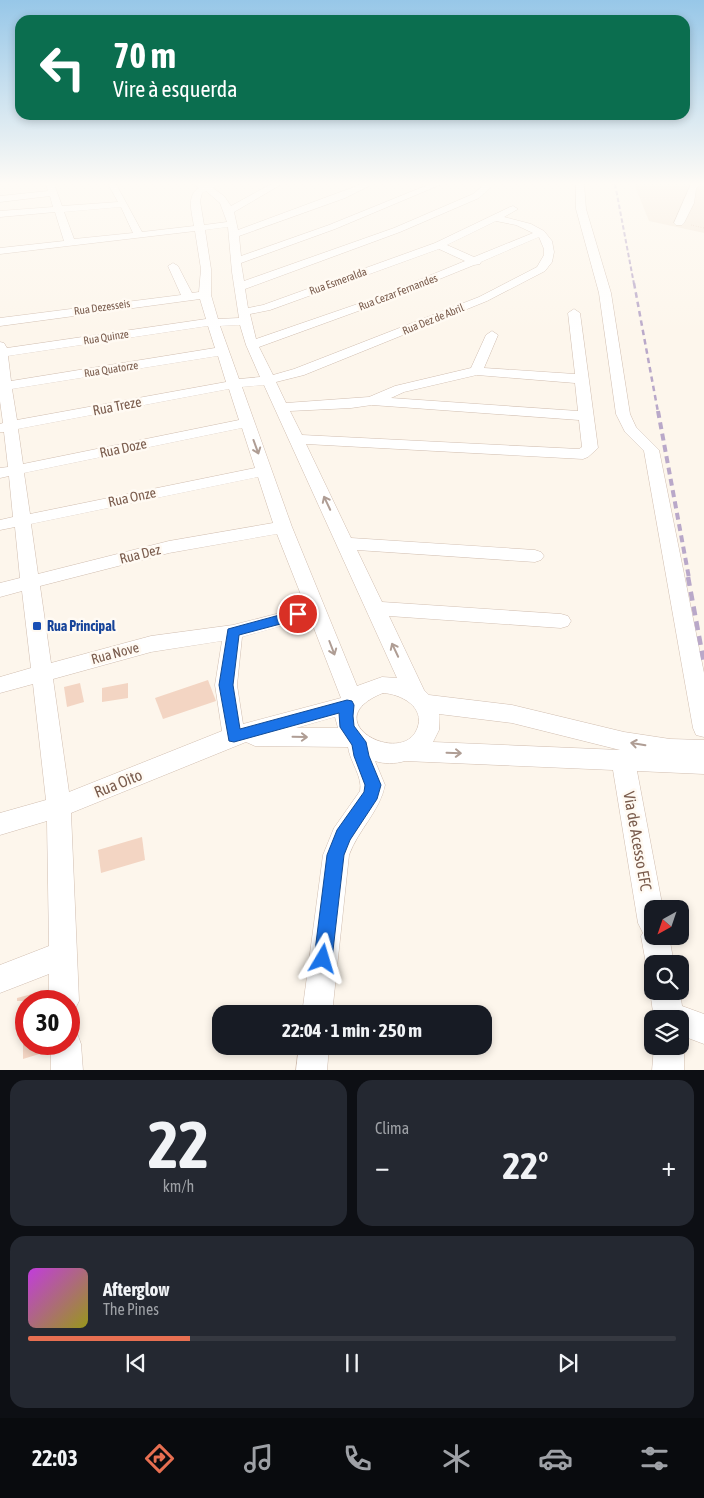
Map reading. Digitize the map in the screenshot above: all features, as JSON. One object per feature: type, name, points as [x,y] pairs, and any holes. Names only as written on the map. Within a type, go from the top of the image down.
[{"type":"street","points":[[67,234],[70,242]]},
{"type":"street","points":[[0,250],[138,234]]},
{"type":"street","points":[[200,234],[206,268],[205,295],[213,323],[283,527],[317,608],[350,702]]},
{"type":"street","points":[[233,234],[239,288],[244,317],[252,345],[430,719],[426,735],[417,745],[405,751]]},
{"type":"street","points":[[236,261],[312,234]]},
{"type":"street","points":[[239,288],[386,234]]},
{"type":"street","name":"Rua Esmeralda","points":[[213,323],[244,317],[439,245],[462,234]]},
{"type":"street","name":"Rua Cezar Fernandes","points":[[252,345],[379,300],[476,262],[539,234]]},
{"type":"street","name":"Rua Dez de Abril","points":[[235,384],[270,380],[299,372],[483,299],[541,269],[550,256],[548,242],[542,234]]},
{"type":"street","points":[[588,234],[605,293],[623,414],[630,429],[650,450],[704,728]]},
{"type":"street","points":[[439,245],[476,262]]},
{"type":"street","points":[[172,266],[188,297]]},
{"type":"street","name":"Rua Dezesseis","points":[[0,322],[205,295]]},
{"type":"street","points":[[297,439],[583,454],[590,448],[574,313]]},
{"type":"street","name":"Rua Quinze","points":[[0,351],[178,326],[213,323]]},
{"type":"street","points":[[476,371],[492,335]]},
{"type":"street","points":[[0,351],[8,472],[23,520],[59,806],[64,990]]},
{"type":"street","name":"Rua Quatorze","points":[[3,387],[222,351]]},
{"type":"street","points":[[372,401],[400,389],[462,376],[476,371],[582,379]]},
{"type":"street","name":"Rua Treze","points":[[5,427],[235,384]]},
{"type":"street","points":[[282,407],[351,404],[372,401],[586,416]]},
{"type":"street","name":"Rua Doze","points":[[8,472],[247,423]]},
{"type":"street","name":"Rua Onze","points":[[0,525],[264,471]]},
{"type":"street","name":"Rua Dez","points":[[0,590],[169,547],[283,527]]},
{"type":"street","points":[[346,543],[535,556]]},
{"type":"street","name":"Rua Nove","points":[[0,685],[150,644],[233,632],[280,621],[317,608]]},
{"type":"street","points":[[376,608],[561,621]]},
{"type":"street","points":[[233,632],[226,685],[234,736]]},
{"type":"street","points":[[318,1005],[336,855],[343,836],[371,794],[373,785],[356,740],[347,727],[346,716],[350,702],[360,692],[382,685],[405,688],[420,699],[512,714],[624,742],[670,749],[704,750]]},
{"type":"street","name":"Rua Oito","points":[[0,824],[59,806],[234,736],[350,702]]},
{"type":"street","name":"Rua Oito","points":[[234,736],[356,740]]},
{"type":"street","points":[[356,740],[377,752],[391,753],[405,751],[704,764]]},
{"type":"street","name":"Via de Acesso EFC","points":[[623,760],[648,900]]},
{"type":"street","points":[[0,978],[63,954]]},
{"type":"street","points":[[689,1022],[704,1030]]},
{"type":"street","points":[[66,1055],[67,1070]]},
{"type":"street","points":[[311,1070],[313,1055]]},
{"type":"street","points":[[668,1070],[669,1055]]},
{"type":"building","points":[[208,680],[216,701],[163,719],[155,698]]},
{"type":"building","points":[[80,683],[84,702],[67,707],[64,687]]},
{"type":"building","points":[[128,683],[128,698],[102,702],[102,688]]},
{"type":"building","points":[[142,837],[145,860],[101,873],[98,850]]},
{"type":"building","points":[[23,1055],[36,1055],[23,1059]]},
{"type":"railway","points":[[624,234],[634,284]]},
{"type":"railway","points":[[634,283],[658,412]]},
{"type":"railway","points":[[658,411],[689,578]]},
{"type":"railway","points":[[688,577],[704,663]]},
{"type":"place","name":"Rua Principal","points":[[37,626]]},
{"type":"route","points":[[298,614],[280,621],[233,632],[226,685],[234,736],[347,705],[347,727],[359,742],[361,756],[373,785],[371,794],[343,836],[336,855],[323,959]]}]
